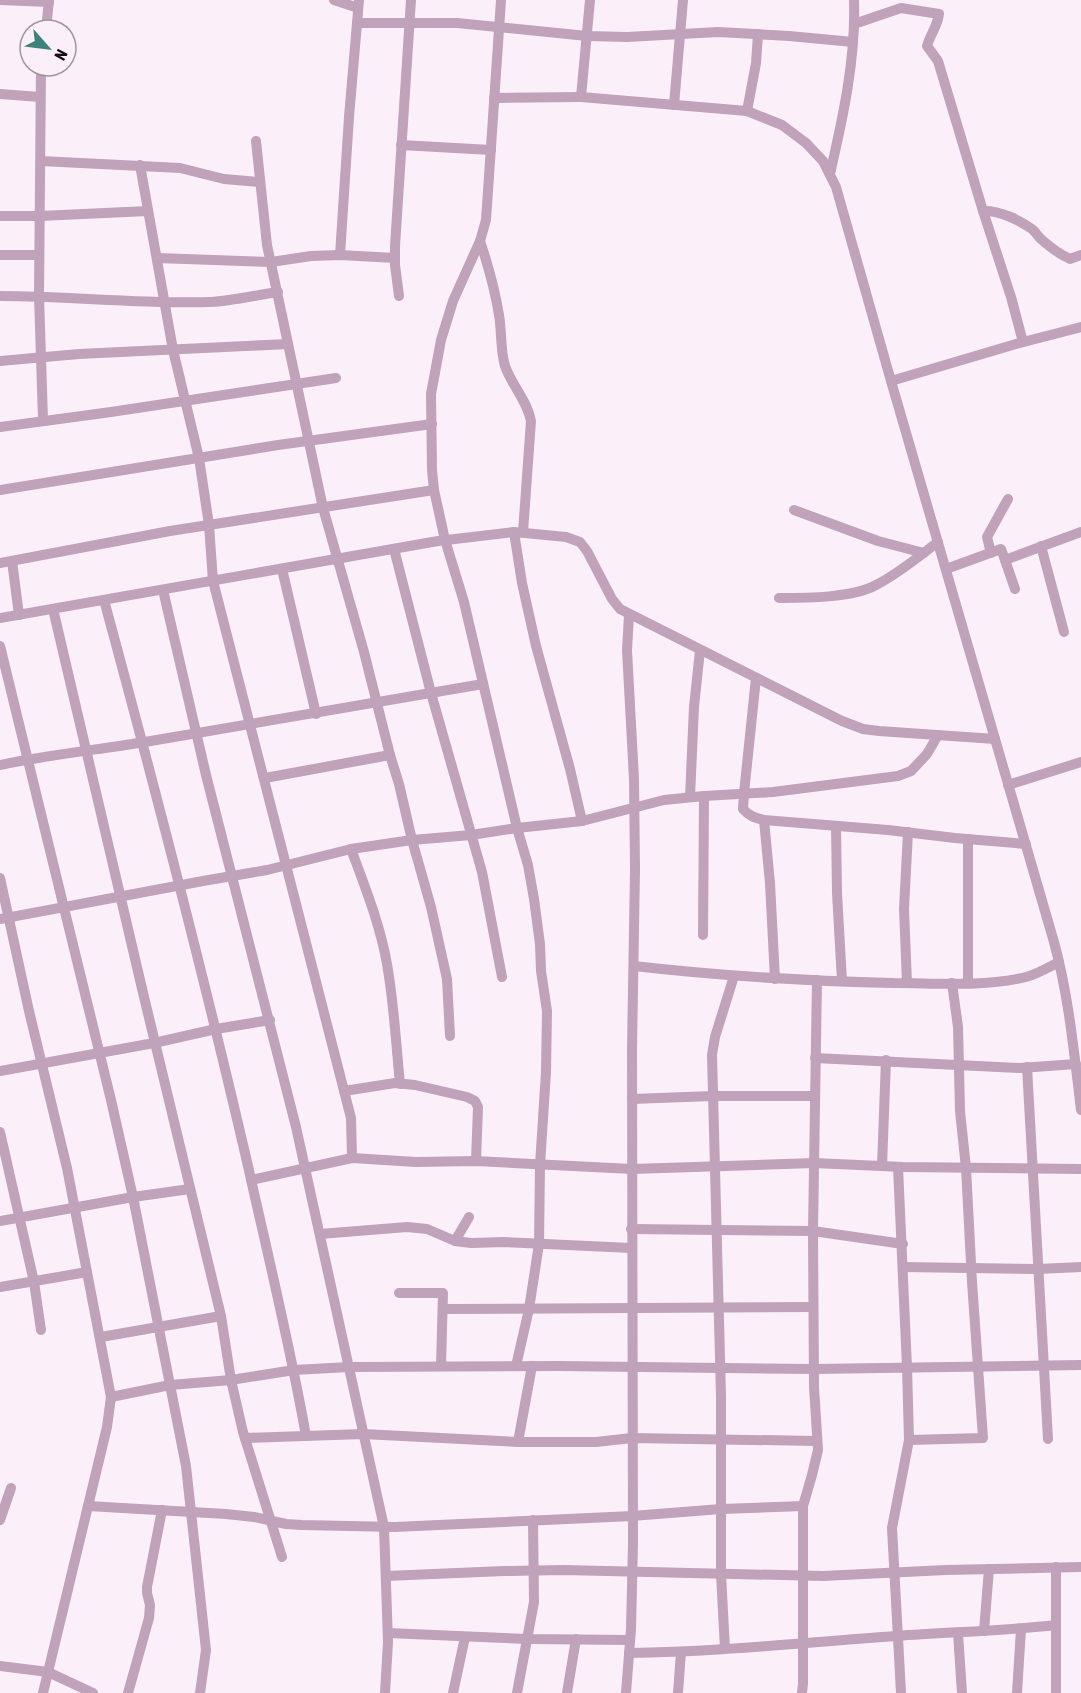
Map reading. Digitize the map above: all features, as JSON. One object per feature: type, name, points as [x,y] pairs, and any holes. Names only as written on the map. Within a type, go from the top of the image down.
[{"type":"street","points":[[0,0],[49,1],[47,18]]},
{"type":"street","points":[[334,0],[359,4],[340,255]]},
{"type":"street","points":[[399,296],[395,258],[411,0]]},
{"type":"street","points":[[501,0],[486,220],[480,241],[453,301],[441,340],[431,394],[434,490],[445,540],[464,602],[528,865],[547,1011],[539,1244],[529,1309],[516,1366]]},
{"type":"street","points":[[582,97],[590,0]]},
{"type":"street","points":[[674,105],[683,0]]},
{"type":"street","points":[[830,174],[849,83],[854,0]]},
{"type":"street","points":[[854,24],[901,8],[939,14],[927,46],[938,61],[1023,342]]},
{"type":"street","points":[[357,23],[457,23],[587,36],[627,37],[680,33],[758,34],[853,42]]},
{"type":"street","points":[[747,111],[756,63],[758,34]]},
{"type":"street","points":[[41,78],[39,296],[43,420]]},
{"type":"street","points":[[0,94],[40,97]]},
{"type":"street","points":[[494,98],[582,97],[747,111],[782,126],[806,142],[824,161],[836,187],[1059,962],[1071,1020],[1081,1110]]},
{"type":"street","points":[[256,141],[266,236],[322,508],[364,652],[430,907],[447,979],[450,1036]]},
{"type":"street","points":[[401,145],[491,150]]},
{"type":"street","points":[[41,161],[180,168],[224,179],[260,182]]},
{"type":"street","points":[[140,165],[173,350],[199,458],[209,525],[213,581],[351,1118],[352,1158]]},
{"type":"street","points":[[983,211],[992,210],[1013,218],[1033,230],[1059,253],[1070,258],[1081,255]]},
{"type":"street","points":[[0,216],[148,211]]},
{"type":"street","points":[[480,241],[500,316],[505,365],[529,410],[531,421],[519,532],[522,583],[536,646],[582,821]]},
{"type":"street","points":[[0,255],[39,255]]},
{"type":"street","points":[[157,258],[271,262],[311,256],[340,255],[395,258]]},
{"type":"street","points":[[0,296],[213,302],[278,292]]},
{"type":"street","points":[[891,381],[1081,327]]},
{"type":"street","points":[[0,361],[79,354],[288,344]]},
{"type":"street","points":[[0,427],[336,378]]},
{"type":"street","points":[[0,490],[432,424]]},
{"type":"street","points":[[0,563],[209,525],[434,490]]},
{"type":"street","points":[[991,552],[987,537],[1008,499]]},
{"type":"street","points":[[794,510],[878,541],[924,553]]},
{"type":"street","points":[[0,618],[445,540],[519,532],[567,537],[579,542],[587,551],[612,599],[620,609],[842,721],[863,729],[995,739]]},
{"type":"street","points":[[1005,560],[1081,532]]},
{"type":"street","points":[[779,598],[838,596],[874,587],[906,567],[938,542]]},
{"type":"street","points":[[1041,546],[1064,632]]},
{"type":"street","points":[[394,549],[430,693],[482,872],[502,977]]},
{"type":"street","points":[[946,569],[1001,549],[1015,589]]},
{"type":"street","points":[[12,561],[19,615]]},
{"type":"street","points":[[282,569],[316,714]]},
{"type":"street","points":[[163,590],[305,1168],[384,1527],[388,1633],[385,1693]]},
{"type":"street","points":[[104,600],[216,1029],[294,1370],[306,1436]]},
{"type":"street","points":[[53,609],[154,1043],[221,1316],[231,1380],[245,1438],[282,1557]]},
{"type":"street","points":[[626,1693],[632,1572],[633,1366],[631,1248],[634,808],[627,650],[629,615]]},
{"type":"street","points":[[0,646],[133,1197],[186,1466],[206,1650],[200,1693]]},
{"type":"street","points":[[690,797],[694,706],[700,650]]},
{"type":"street","points":[[756,678],[743,809],[748,814],[764,820],[1026,844]]},
{"type":"street","points":[[0,765],[86,749],[316,714],[483,684]]},
{"type":"street","points":[[5,918],[267,870],[351,849],[582,821],[664,800],[772,792],[898,776],[911,771],[927,754],[938,735]]},
{"type":"street","points":[[265,778],[390,755]]},
{"type":"street","points":[[1008,785],[1081,762]]},
{"type":"street","points":[[703,935],[704,796]]},
{"type":"street","points":[[764,820],[775,978]]},
{"type":"street","points":[[836,826],[842,981]]},
{"type":"street","points":[[908,832],[904,909],[908,983]]},
{"type":"street","points":[[968,839],[968,983]]},
{"type":"street","points":[[351,849],[371,903],[387,965],[400,1084]]},
{"type":"street","points":[[0,878],[5,918],[67,1168],[111,1397],[107,1427],[43,1693]]},
{"type":"street","points":[[634,966],[734,976],[968,983],[1027,976],[1059,962]]},
{"type":"street","points":[[725,1649],[721,1574],[719,1308],[712,1055],[715,1037],[734,976]]},
{"type":"street","points":[[802,1693],[803,1506],[818,1450],[814,1369],[813,1232],[818,980]]},
{"type":"street","points":[[909,1440],[983,1438],[966,1168],[960,1112],[958,1027],[952,983]]},
{"type":"street","points":[[0,1071],[270,1020]]},
{"type":"street","points":[[815,1058],[988,1067],[1076,1064]]},
{"type":"street","points":[[882,1166],[886,1060]]},
{"type":"street","points":[[1027,1067],[1048,1439]]},
{"type":"street","points":[[344,1091],[380,1085],[415,1085],[467,1097],[475,1101],[478,1107],[476,1161]]},
{"type":"street","points":[[632,1099],[814,1096]]},
{"type":"street","points":[[0,1132],[34,1282],[41,1330]]},
{"type":"street","points":[[251,1180],[352,1158],[416,1162],[476,1161],[632,1169],[814,1163],[898,1167],[1081,1169]]},
{"type":"street","points":[[898,1167],[908,1367],[909,1440],[892,1528],[901,1693]]},
{"type":"street","points":[[0,1221],[190,1189]]},
{"type":"street","points":[[455,1240],[469,1217]]},
{"type":"street","points":[[320,1234],[407,1227],[427,1229],[455,1240],[471,1243],[504,1242],[631,1248]]},
{"type":"street","points":[[632,1229],[813,1232],[903,1244]]},
{"type":"street","points":[[903,1267],[1038,1269],[1081,1267]]},
{"type":"street","points":[[0,1287],[87,1272]]},
{"type":"street","points":[[399,1293],[443,1293],[441,1366]]},
{"type":"street","points":[[443,1309],[813,1307]]},
{"type":"street","points":[[100,1338],[221,1316]]},
{"type":"street","points":[[111,1397],[170,1385],[231,1380],[294,1370],[350,1367],[633,1366],[814,1369],[1081,1365]]},
{"type":"street","points":[[518,1442],[532,1366]]},
{"type":"street","points":[[245,1438],[363,1434],[518,1442],[596,1442],[632,1438],[817,1441]]},
{"type":"street","points":[[0,1520],[11,1488]]},
{"type":"street","points":[[87,1506],[254,1517],[302,1526],[384,1527],[803,1506]]},
{"type":"street","points":[[128,1693],[149,1618],[150,1605],[147,1587],[162,1510]]},
{"type":"street","points":[[517,1693],[534,1602],[533,1520]]},
{"type":"street","points":[[1056,1567],[1056,1693]]},
{"type":"street","points":[[386,1576],[534,1570],[803,1575],[1081,1567]]},
{"type":"street","points":[[984,1631],[989,1569]]},
{"type":"street","points":[[629,1653],[804,1644],[1021,1629],[1056,1624]]},
{"type":"street","points":[[1017,1693],[1021,1629]]},
{"type":"street","points":[[388,1633],[528,1639],[630,1640]]},
{"type":"street","points":[[957,1633],[962,1693]]},
{"type":"street","points":[[453,1693],[465,1637]]},
{"type":"street","points":[[567,1693],[576,1640]]},
{"type":"street","points":[[678,1693],[681,1652]]},
{"type":"street","points":[[0,1666],[48,1672],[93,1693]]}]
